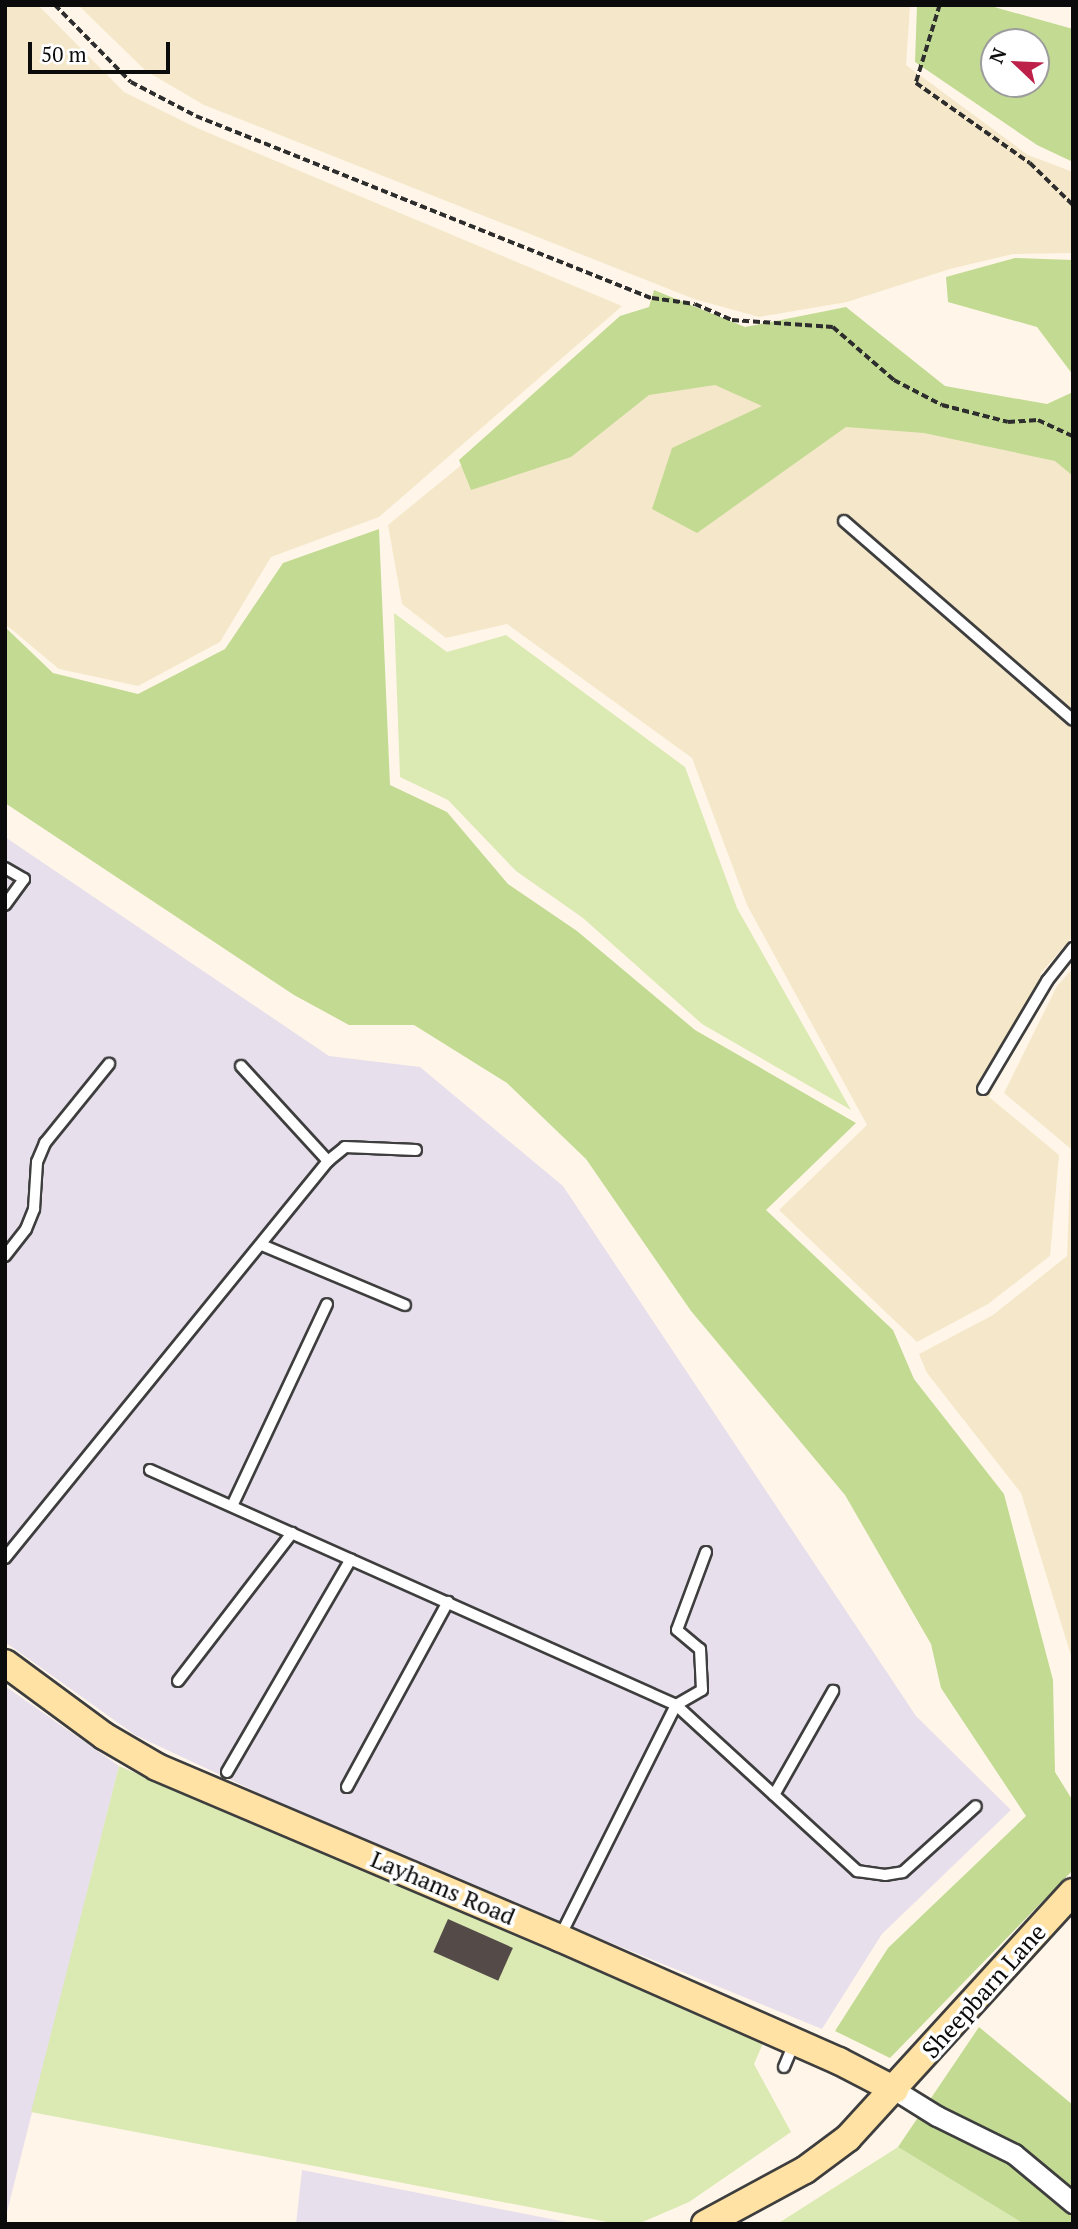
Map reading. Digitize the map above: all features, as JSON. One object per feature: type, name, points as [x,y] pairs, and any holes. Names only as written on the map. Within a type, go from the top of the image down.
[{"type":"street","name":"Layhams Road","points":[[5,1663],[111,1741],[157,1767],[560,1937],[795,2041],[895,2090]]},
{"type":"street","name":"Sheepbarn Lane","points":[[705,2224],[827,2155],[895,2090],[1073,1892]]},
{"type":"street","points":[[895,2090],[937,2116],[1014,2154],[1073,2203]]},
{"type":"lane","points":[[844,522],[1073,720]]},
{"type":"lane","points":[[5,868],[24,880],[5,905]]},
{"type":"lane","points":[[983,1089],[1047,981],[1073,948]]},
{"type":"lane","points":[[5,1256],[26,1229],[34,1209],[37,1163],[45,1143],[109,1064]]},
{"type":"lane","points":[[241,1066],[328,1161]]},
{"type":"lane","points":[[5,1558],[328,1161],[345,1147],[416,1150]]},
{"type":"lane","points":[[262,1245],[405,1305]]},
{"type":"lane","points":[[232,1506],[327,1304]]},
{"type":"lane","points":[[150,1470],[676,1705],[857,1871],[885,1875],[903,1872],[976,1805]]},
{"type":"lane","points":[[178,1681],[292,1533]]},
{"type":"lane","points":[[560,1937],[676,1705],[702,1690],[701,1649],[677,1630],[706,1552]]},
{"type":"lane","points":[[227,1772],[351,1559]]},
{"type":"lane","points":[[347,1787],[448,1602]]},
{"type":"lane","points":[[774,1795],[833,1691]]},
{"type":"lane","points":[[784,2067],[795,2041]]},
{"type":"path","points":[[55,5],[131,82],[196,116],[652,298],[695,304],[732,320],[833,327],[894,380],[942,405],[1008,422],[1038,420],[1073,436]]},
{"type":"path","points":[[940,5],[916,83],[1030,163],[1073,205]]},
{"type":"shaded area","points":[[5,5],[38,5],[124,92],[197,128],[622,306],[379,517],[271,557],[220,642],[138,686],[59,669],[5,624]]},
{"type":"shaded area","points":[[78,5],[910,7],[906,65],[1028,155],[1073,172],[1073,253],[1013,254],[950,269],[847,302],[759,317],[694,299],[204,105],[146,71]]},
{"type":"shaded area","points":[[603,349],[1073,462],[1073,936],[1042,972],[989,1097],[1059,1155],[1050,1256],[988,1304],[917,1342],[779,1210],[867,1125],[747,905],[692,758],[507,624],[446,638],[402,604],[388,525]]},
{"type":"shaded area","points":[[5,837],[329,1056],[420,1067],[563,1186],[916,1716],[1011,1810],[882,1934],[822,2029],[361,1841],[135,1735],[5,1642]]},
{"type":"shaded area","points":[[1073,968],[1073,1662],[1021,1493],[927,1373],[919,1354],[993,1315],[1067,1256],[1071,1149],[1004,1093],[1057,986]]},
{"type":"shaded area","points":[[5,1686],[119,1766],[5,2220]]},
{"type":"shaded area","points":[[302,2170],[576,2224],[296,2224]]},
{"type":"green space","points":[[917,5],[987,5],[1073,29],[1073,162],[1037,145],[915,62]]},
{"type":"green space","points":[[1015,258],[1073,260],[1073,375],[1037,327],[948,302],[946,277]]},
{"type":"green space","points":[[654,290],[745,327],[846,307],[945,386],[1047,404],[1073,392],[1073,476],[1055,461],[924,433],[846,427],[697,533],[652,509],[672,448],[762,406],[715,385],[649,395],[571,457],[471,490],[459,460],[620,316],[649,307]]},
{"type":"green space","points":[[379,529],[390,785],[447,812],[508,884],[577,931],[695,1030],[856,1123],[766,1210],[893,1330],[914,1379],[1004,1494],[1053,1680],[1055,1772],[1073,1801],[1073,1870],[890,2058],[835,2031],[888,1948],[1026,1816],[941,1688],[931,1644],[845,1495],[691,1311],[586,1159],[507,1083],[414,1025],[349,1025],[294,995],[5,803],[5,627],[53,673],[138,694],[225,649],[283,563]]},
{"type":"green space","points":[[394,613],[447,652],[506,635],[685,767],[737,908],[851,1110],[702,1024],[583,918],[516,871],[448,800],[400,777]]},
{"type":"green space","points":[[119,1766],[765,2039],[754,2064],[791,2132],[689,2202],[638,2224],[618,2224],[31,2112]]},
{"type":"green space","points":[[979,2027],[1073,2105],[1073,2224],[1024,2224],[898,2147]]},
{"type":"green space","points":[[898,2147],[1024,2224],[777,2224]]},
{"type":"building","points":[[448,1919],[513,1948],[498,1981],[433,1952]]}]
